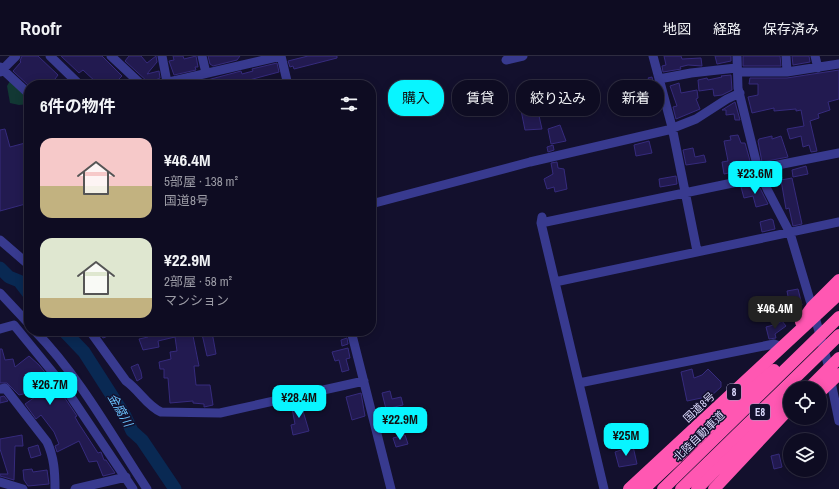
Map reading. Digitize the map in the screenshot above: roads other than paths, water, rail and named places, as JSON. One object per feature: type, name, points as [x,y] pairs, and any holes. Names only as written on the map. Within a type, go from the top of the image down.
[{"type":"highway","points":[[814,312],[839,280]]},
{"type":"highway","points":[[814,312],[839,294]]},
{"type":"highway","name":"国道8号","points":[[628,489],[782,347],[814,312]]},
{"type":"highway","points":[[644,489],[727,411],[839,312]]},
{"type":"highway","name":"北陸自動車道","points":[[663,489],[839,317]]},
{"type":"highway","name":"E8","points":[[681,489],[839,335]]},
{"type":"highway","points":[[801,381],[839,340]]},
{"type":"highway","points":[[822,381],[833,375],[839,358]]},
{"type":"highway","points":[[697,489],[783,400]]},
{"type":"highway","points":[[715,488],[783,415]]},
{"type":"highway","points":[[715,488],[784,425]]},
{"type":"street","points":[[16,56],[1,70],[24,90]]},
{"type":"street","points":[[50,56],[75,80]]},
{"type":"street","points":[[111,56],[137,80]]},
{"type":"street","points":[[162,56],[167,80]]},
{"type":"street","points":[[202,56],[206,73]]},
{"type":"street","points":[[241,56],[243,65]]},
{"type":"street","points":[[176,80],[281,56],[287,80]]},
{"type":"street","points":[[506,60],[523,56]]},
{"type":"street","points":[[653,56],[672,128],[697,251]]},
{"type":"street","points":[[737,56],[740,93],[760,173],[790,233],[833,375],[839,421]]},
{"type":"street","points":[[786,56],[787,72]]},
{"type":"street","points":[[815,56],[818,68]]},
{"type":"street","points":[[659,79],[691,73],[736,68],[739,72],[787,72],[839,64]]},
{"type":"street","points":[[376,203],[530,162],[668,130],[696,119],[740,93]]},
{"type":"street","points":[[604,489],[541,220],[685,192],[839,153]]},
{"type":"street","points":[[555,282],[839,222]]},
{"type":"street","points":[[0,240],[24,261]]},
{"type":"street","points":[[0,293],[24,314]]},
{"type":"street","points":[[0,329],[14,325],[24,336],[63,385],[133,489]]},
{"type":"street","points":[[40,336],[49,345],[78,384],[147,489]]},
{"type":"street","points":[[94,336],[126,381],[135,387],[154,409],[161,412],[220,413],[364,381]]},
{"type":"street","points":[[353,336],[391,489]]},
{"type":"street","points":[[579,384],[774,344],[782,347]]},
{"type":"street","points":[[0,389],[5,388],[47,442],[52,451],[55,489]]},
{"type":"street","points":[[75,489],[126,477]]},
{"type":"street","points":[[0,482],[23,489]]},
{"type":"waterway","name":"金腐川","points":[[0,268],[9,277],[19,281],[24,288]]},
{"type":"waterway","name":"金腐川","points":[[69,336],[84,352],[125,416],[132,431],[142,440],[175,489]]}]
